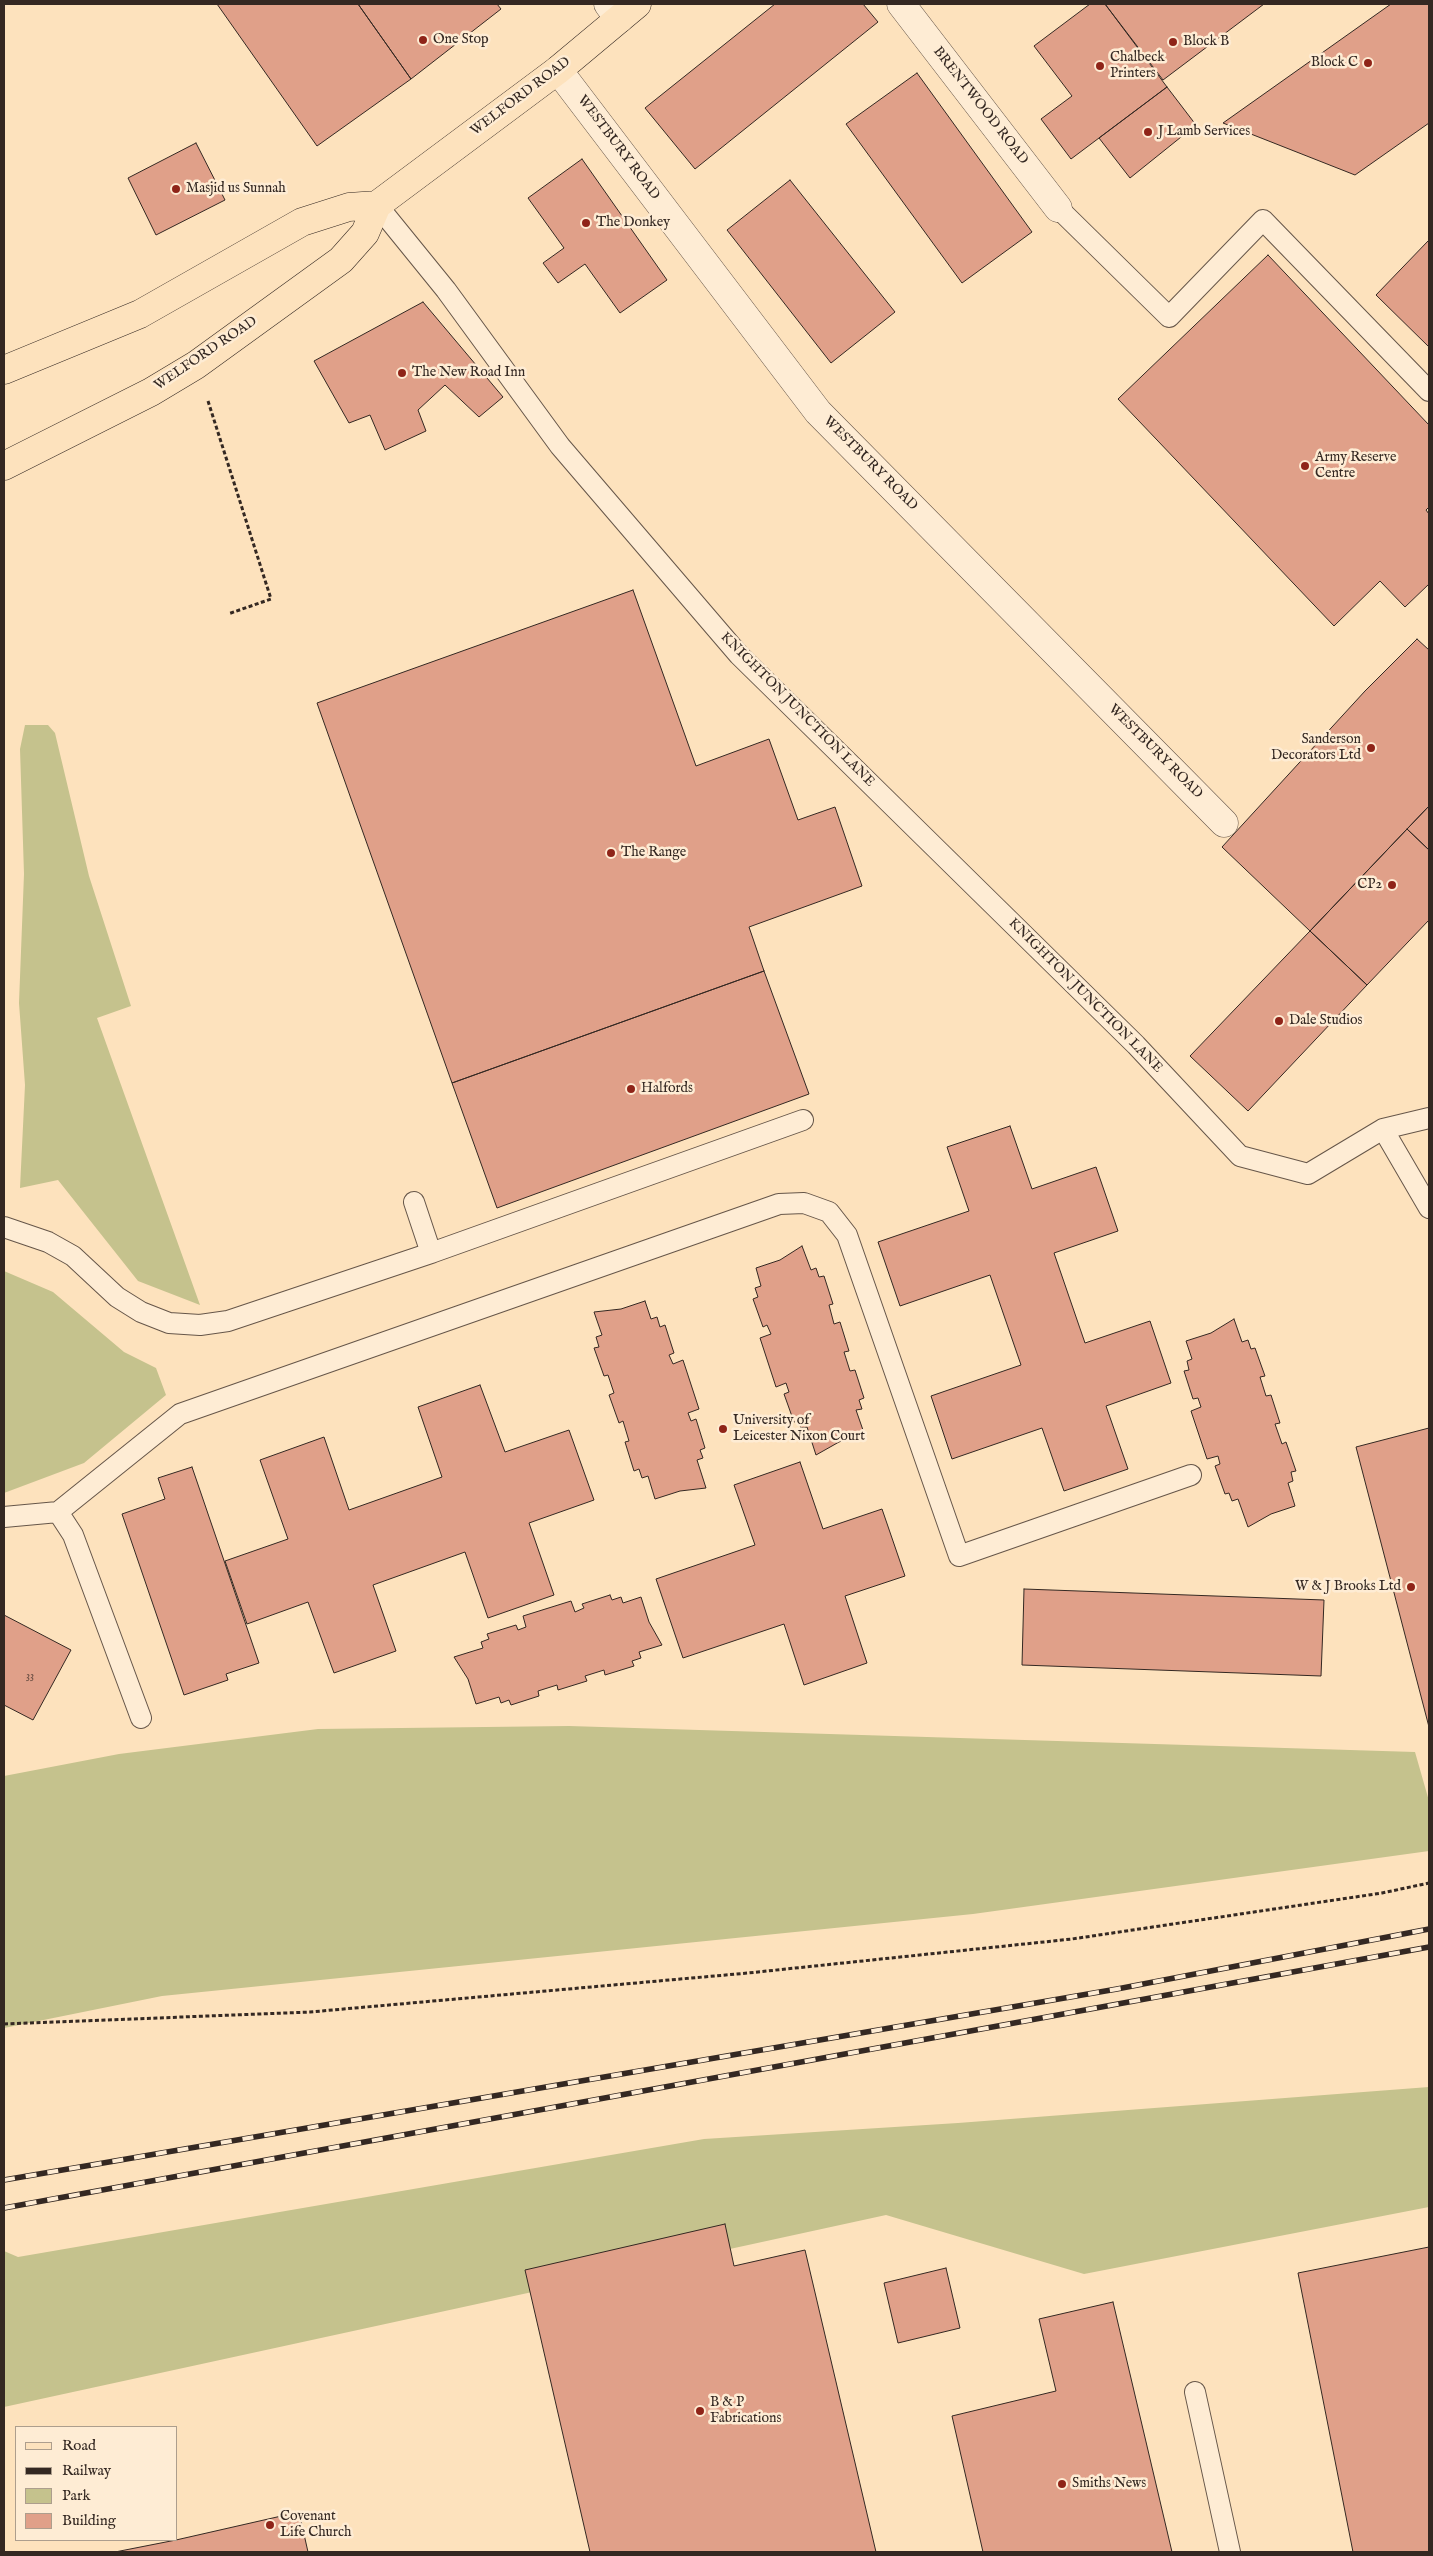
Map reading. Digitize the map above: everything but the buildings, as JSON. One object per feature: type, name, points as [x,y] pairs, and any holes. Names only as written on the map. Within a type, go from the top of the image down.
[{"type":"main road","name":"WELFORD ROAD","points":[[4,466],[151,392],[196,365],[341,260],[365,233],[377,205],[558,70],[621,9]]},
{"type":"main road","points":[[4,370],[140,314],[302,222],[349,207],[377,205]]},
{"type":"street","name":"BRENTWOOD ROAD","points":[[901,4],[1058,208]]},
{"type":"street","name":"WESTBURY ROAD","points":[[558,70],[818,412],[1224,823]]},
{"type":"lane","name":"KNIGHTON JUNCTION LANE","points":[[377,205],[446,290],[560,446],[739,655],[1136,1045],[1240,1156],[1308,1174],[1383,1129]]},
{"type":"lane","points":[[1058,208],[1168,317],[1264,220],[1429,390]]},
{"type":"lane","points":[[1429,1118],[1383,1129],[1429,1208]]},
{"type":"lane","points":[[4,1227],[48,1242],[73,1256],[117,1297],[142,1312],[169,1322],[200,1326],[228,1321],[431,1253],[804,1120]]},
{"type":"lane","points":[[414,1202],[431,1253]]},
{"type":"lane","points":[[4,1517],[58,1512],[180,1414],[779,1204],[804,1203],[828,1212],[847,1235],[959,1556],[1191,1475]]},
{"type":"lane","points":[[58,1512],[73,1535],[141,1718]]},
{"type":"lane","points":[[1195,2392],[1230,2552]]},
{"type":"path","points":[[196,365],[272,599],[228,614]]},
{"type":"path","points":[[4,2024],[310,2012],[748,1973],[1072,1939],[1382,1893],[1429,1884]]},
{"type":"green space","points":[[25,725],[48,725],[55,733],[89,876],[131,1006],[97,1018],[200,1305],[138,1281],[58,1180],[20,1188],[25,1085],[19,1003],[24,874],[20,749]]},
{"type":"green space","points":[[4,1271],[53,1292],[124,1352],[156,1368],[166,1395],[84,1463],[4,1493]]},
{"type":"green space","points":[[569,1726],[1415,1752],[1429,1801],[1429,1851],[973,1914],[162,1996],[4,2028],[4,1776],[119,1754],[318,1729]]},
{"type":"green space","points":[[1429,2087],[1429,2207],[1084,2274],[886,2215],[4,2407],[4,2251],[18,2257],[704,2139],[958,2123]]},
{"type":"railway","points":[[4,2180],[1117,1989],[1429,1929]]},
{"type":"railway","points":[[4,2208],[1429,1947]]},
{"type":"place","name":"One Stop","points":[[423,40]]},
{"type":"place","name":"Block B","points":[[1173,42]]},
{"type":"place","name":"Block C","points":[[1368,63]]},
{"type":"place","name":"Chalbeck Printers","points":[[1100,66]]},
{"type":"place","name":"J Lamb Services","points":[[1148,132]]},
{"type":"place","name":"Masjid us Sunnah","points":[[176,189]]},
{"type":"place","name":"The Donkey","points":[[586,223]]},
{"type":"place","name":"The New Road Inn","points":[[402,373]]},
{"type":"place","name":"Army Reserve Centre","points":[[1305,466]]},
{"type":"place","name":"Sanderson Decorators Ltd","points":[[1371,748]]},
{"type":"place","name":"The Range","points":[[611,853]]},
{"type":"place","name":"CP2","points":[[1392,885]]},
{"type":"place","name":"Dale Studios","points":[[1279,1021]]},
{"type":"place","name":"Halfords","points":[[631,1089]]},
{"type":"place","name":"University of Leicester Nixon Court","points":[[723,1429]]},
{"type":"place","name":"W & J Brooks Ltd","points":[[1411,1587]]},
{"type":"place","name":"B & P Fabrications","points":[[700,2411]]},
{"type":"place","name":"Smiths News","points":[[1062,2484]]},
{"type":"place","name":"Covenant Life Church","points":[[270,2525]]}]
